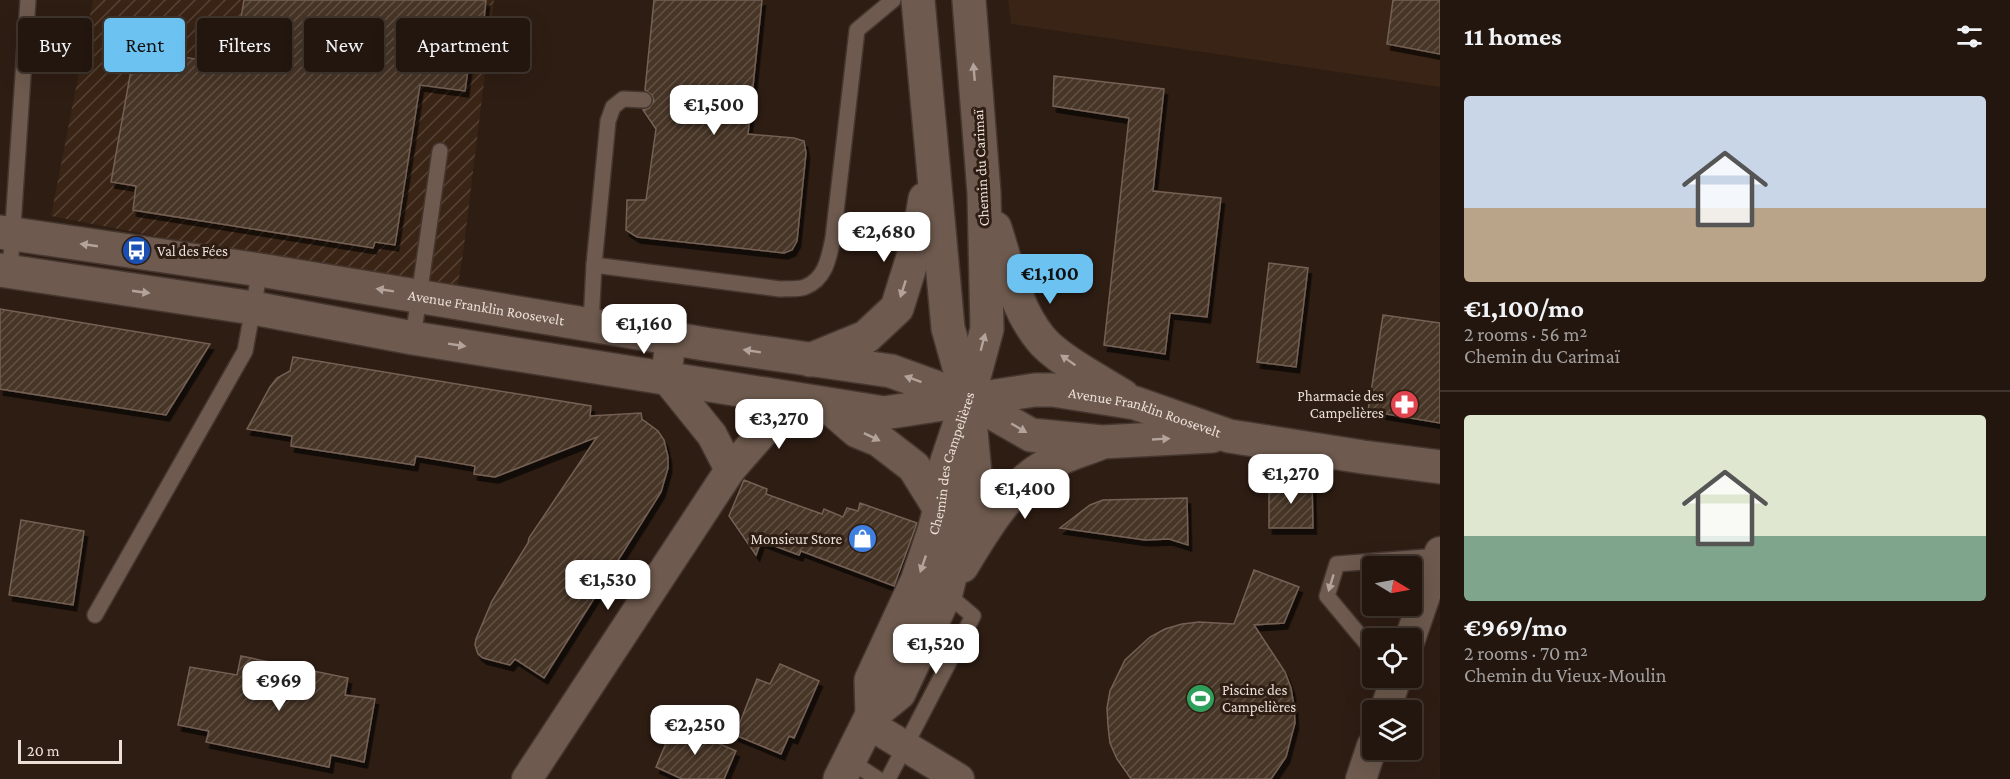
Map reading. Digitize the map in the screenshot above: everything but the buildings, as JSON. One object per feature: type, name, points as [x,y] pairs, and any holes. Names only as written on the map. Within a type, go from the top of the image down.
[{"type":"main road","points":[[918,0],[948,328],[968,399]]},
{"type":"main road","name":"Chemin du Carimaï","points":[[968,399],[987,329],[984,193],[969,0]]},
{"type":"main road","points":[[809,360],[866,337],[897,308],[918,242],[933,150]]},
{"type":"main road","points":[[984,193],[1018,301],[1040,339],[1067,360],[1135,403]]},
{"type":"main road","name":"Avenue Franklin Roosevelt","points":[[6,233],[260,270],[809,360],[891,370],[968,399],[1031,435],[1102,442],[1229,436]]},
{"type":"main road","name":"Avenue Franklin Roosevelt","points":[[5,271],[253,308],[413,338],[884,413],[968,399],[1035,390],[1053,390],[1135,403],[1229,436]]},
{"type":"main road","name":"Chemin des Campelières","points":[[845,770],[869,719],[871,680],[917,581],[933,534],[940,508],[945,467],[968,399]]},
{"type":"main road","name":"Chemin des Campelières","points":[[869,719],[899,693],[946,593],[975,474],[968,399]]},
{"type":"main road","points":[[825,404],[857,430],[879,440],[914,467],[940,508]]},
{"type":"main road","points":[[1229,436],[1363,458],[1440,467]]},
{"type":"main road","points":[[946,593],[981,535],[1020,485],[1042,467],[1102,442]]},
{"type":"street","points":[[671,338],[666,378],[712,435],[730,470]]},
{"type":"street","points":[[527,779],[730,470],[792,399]]},
{"type":"street","points":[[1414,628],[1439,554]]},
{"type":"street","points":[[869,719],[906,747],[959,779]]},
{"type":"street","points":[[1361,779],[1367,760]]},
{"type":"lane","points":[[5,271],[6,233],[28,0]]},
{"type":"lane","points":[[594,265],[780,289],[805,287],[820,275],[828,263],[833,238],[857,30],[893,0]]},
{"type":"lane","points":[[591,324],[594,265],[608,121],[613,107],[623,99],[644,100]]},
{"type":"lane","points":[[413,338],[440,151]]},
{"type":"lane","points":[[95,615],[244,351],[260,270]]},
{"type":"lane","points":[[1362,638],[1327,596],[1337,564],[1439,554]]},
{"type":"lane","points":[[888,779],[973,616],[946,593]]},
{"type":"lane","points":[[845,770],[878,779]]},
{"type":"shaded area","points":[[93,0],[494,0],[492,18],[396,18],[396,72],[485,72],[457,289],[248,254],[51,216],[79,72],[92,72],[92,18],[90,18]]},
{"type":"shaded area","points":[[1008,0],[1440,0],[1440,87],[1011,24]]},
{"type":"place","name":"Val des Fées","points":[[136,251]]},
{"type":"place","name":"Pharmacie des Campelières","points":[[1405,405]]},
{"type":"place","name":"Monsieur Store","points":[[863,539]]},
{"type":"place","name":"Piscine des Campelières","points":[[1201,699]]}]
